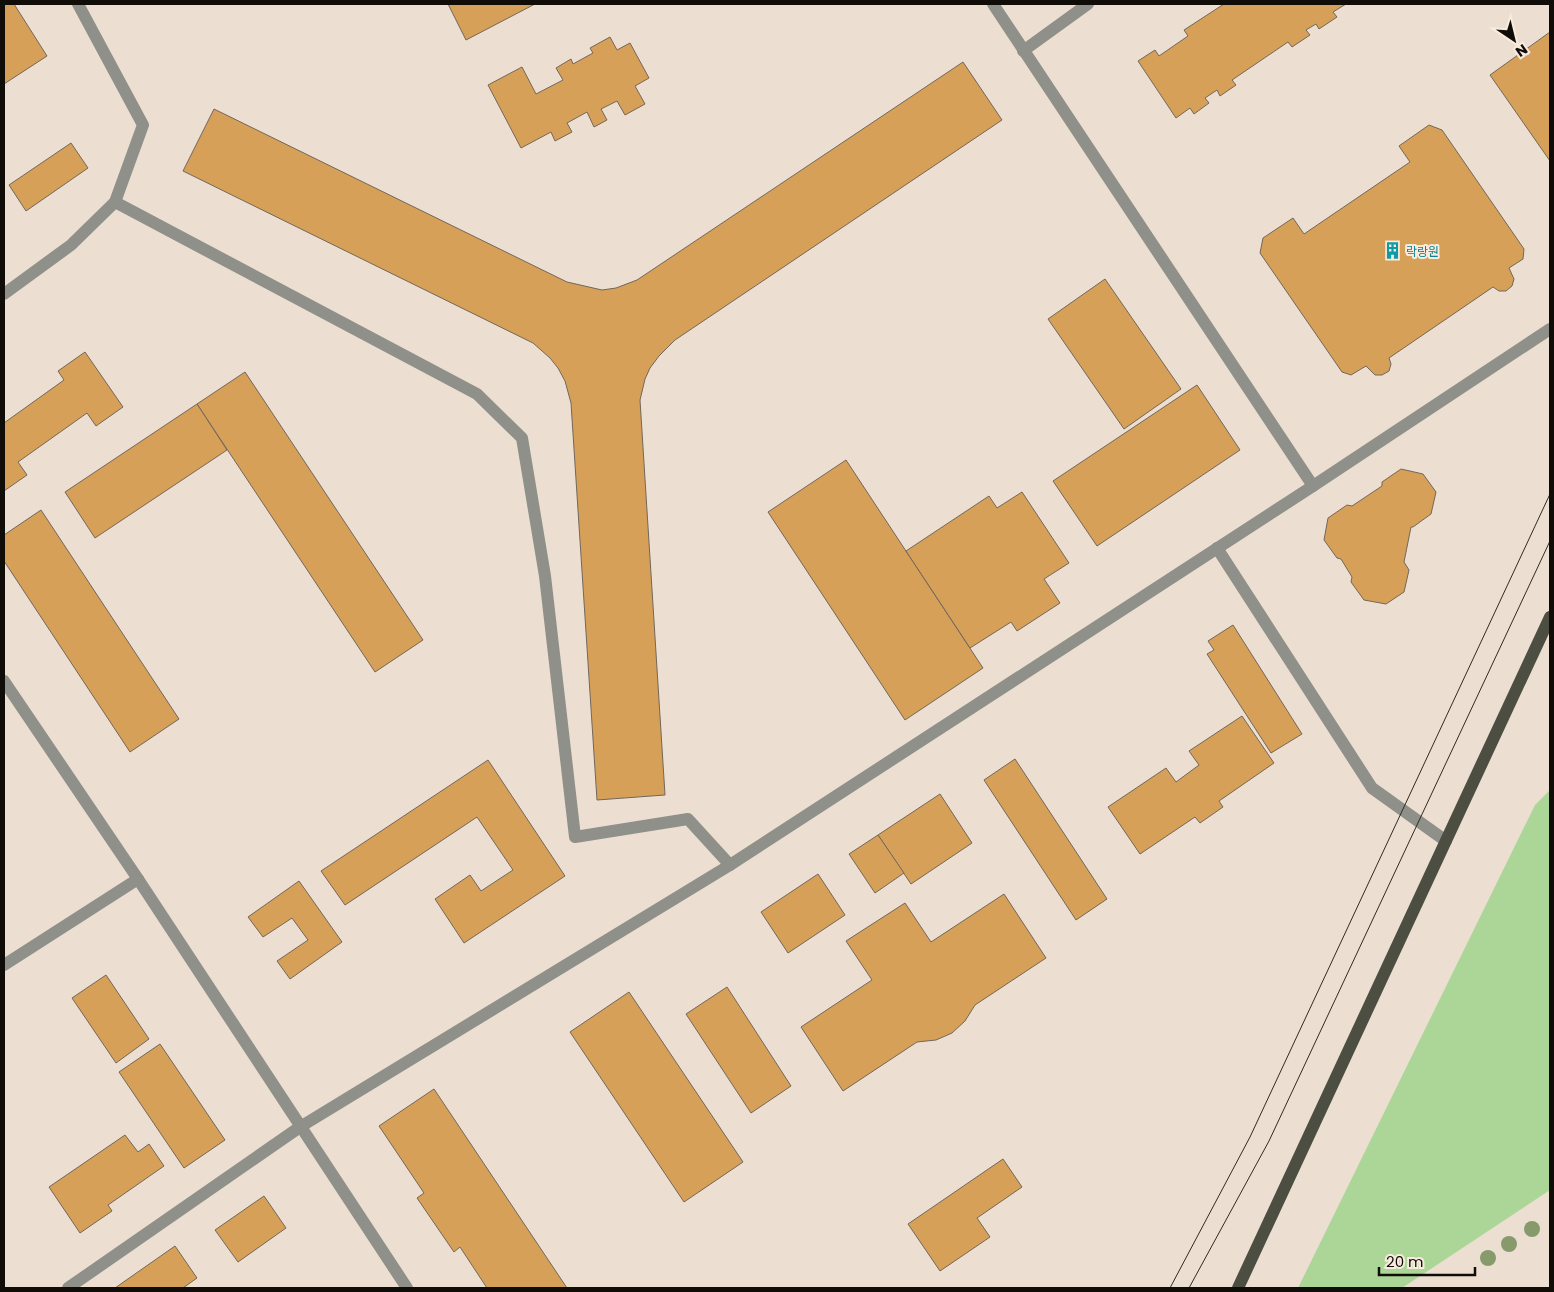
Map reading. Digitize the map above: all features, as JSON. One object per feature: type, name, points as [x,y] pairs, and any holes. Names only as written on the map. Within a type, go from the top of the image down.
[{"type":"main road","points":[[1238,1288],[1550,617]]},
{"type":"street","points":[[4,294],[71,245],[115,202],[143,125],[78,4]]},
{"type":"street","points":[[993,4],[1022,51],[1313,486]]},
{"type":"street","points":[[1022,51],[1088,4]]},
{"type":"street","points":[[115,202],[477,394],[522,438],[545,576],[575,837],[688,819],[730,864]]},
{"type":"street","points":[[68,1288],[300,1127],[730,864],[1313,486],[1550,329]]},
{"type":"street","points":[[1216,548],[1372,788],[1446,841]]},
{"type":"street","points":[[4,681],[138,879],[406,1288]]},
{"type":"street","points":[[4,965],[138,879]]},
{"type":"green space","points":[[1550,790],[1550,1190],[1402,1288],[1298,1288],[1535,805]]},
{"type":"building","points":[[4,4],[14,4],[47,56],[4,84]]},
{"type":"building","points":[[448,4],[535,4],[466,40]]},
{"type":"building","points":[[1224,4],[1346,4],[1333,12],[1337,17],[1319,29],[1316,24],[1306,30],[1310,35],[1292,47],[1288,42],[1232,80],[1236,85],[1220,96],[1217,90],[1205,98],[1209,103],[1194,114],[1190,108],[1176,118],[1138,61],[1155,50],[1159,56],[1188,36],[1184,30]]},
{"type":"building","points":[[1550,32],[1550,161],[1490,75]]},
{"type":"building","points":[[610,37],[617,50],[630,43],[649,78],[635,86],[645,104],[625,115],[617,101],[601,109],[607,120],[594,127],[587,112],[567,123],[572,132],[555,141],[551,132],[521,148],[488,85],[522,67],[536,94],[563,80],[556,68],[571,59],[573,64],[593,53],[590,48]]},
{"type":"building","points":[[963,62],[1002,120],[675,340],[650,368],[640,400],[665,795],[597,800],[571,403],[565,381],[558,368],[533,343],[183,171],[214,109],[567,282],[602,290],[616,288],[637,280]]},
{"type":"building","name":"락랑원","points":[[1429,125],[1442,130],[1524,249],[1523,259],[1509,268],[1514,279],[1512,286],[1506,291],[1499,291],[1493,287],[1389,358],[1391,364],[1389,371],[1382,375],[1375,375],[1366,366],[1351,375],[1342,372],[1260,253],[1263,238],[1293,218],[1304,234],[1410,162],[1399,146]]},
{"type":"building","points":[[71,143],[88,168],[26,211],[9,185]]},
{"type":"building","points":[[1105,279],[1181,389],[1124,429],[1048,319]]},
{"type":"building","points":[[85,352],[123,407],[96,426],[87,413],[18,462],[27,475],[4,491],[4,423],[64,380],[58,371]]},
{"type":"building","points":[[245,372],[423,640],[375,672],[197,404]]},
{"type":"building","points":[[1197,385],[1240,450],[1097,546],[1053,481]]},
{"type":"building","points":[[197,404],[227,450],[95,538],[65,492]]},
{"type":"building","points":[[846,460],[983,668],[905,720],[768,512]]},
{"type":"building","points":[[1401,469],[1423,474],[1436,492],[1431,514],[1411,527],[1404,562],[1409,570],[1404,592],[1386,604],[1364,600],[1351,582],[1352,577],[1341,559],[1337,558],[1324,540],[1328,518],[1347,505],[1352,506],[1382,486],[1382,482]]},
{"type":"building","points":[[1022,492],[1069,563],[1044,579],[1060,603],[1017,631],[1011,622],[970,648],[906,551],[989,496],[997,508]]},
{"type":"building","points":[[41,510],[179,719],[130,752],[4,561],[4,535]]},
{"type":"building","points":[[1233,625],[1302,734],[1271,753],[1207,654],[1214,650],[1208,641]]},
{"type":"building","points":[[1242,716],[1274,763],[1219,801],[1223,807],[1200,823],[1195,817],[1140,854],[1108,807],[1166,768],[1176,782],[1199,765],[1189,751]]},
{"type":"building","points":[[1015,759],[1107,899],[1076,920],[984,780]]},
{"type":"building","points":[[488,760],[565,876],[464,943],[435,899],[470,875],[481,891],[513,870],[477,817],[345,905],[321,871]]},
{"type":"building","points":[[940,794],[972,843],[911,884],[878,835]]},
{"type":"building","points":[[878,835],[904,873],[875,893],[849,854]]},
{"type":"building","points":[[818,874],[845,915],[788,953],[761,912]]},
{"type":"building","points":[[299,881],[342,942],[290,979],[277,961],[308,940],[292,918],[263,937],[248,917]]},
{"type":"building","points":[[1004,894],[1046,958],[975,1005],[965,1021],[952,1033],[936,1040],[917,1042],[843,1091],[801,1027],[872,980],[846,941],[905,903],[931,942]]},
{"type":"building","points":[[106,975],[149,1039],[116,1063],[72,998]]},
{"type":"building","points":[[727,987],[791,1086],[751,1113],[686,1014]]},
{"type":"building","points":[[629,992],[743,1162],[684,1202],[570,1032]]},
{"type":"building","points":[[160,1044],[225,1140],[184,1168],[119,1072]]},
{"type":"building","points":[[434,1089],[567,1288],[487,1288],[460,1247],[454,1252],[417,1198],[424,1193],[379,1126]]},
{"type":"building","points":[[125,1135],[138,1152],[149,1144],[164,1166],[108,1205],[112,1211],[80,1233],[49,1187]]},
{"type":"building","points":[[1003,1159],[1022,1187],[977,1218],[990,1237],[940,1271],[908,1224]]},
{"type":"building","points":[[264,1196],[286,1228],[238,1262],[215,1230]]},
{"type":"building","points":[[175,1246],[197,1278],[183,1288],[115,1288]]},
{"type":"tram line","points":[[1170,1288],[1250,1137],[1550,494]]},
{"type":"tram line","points":[[1189,1288],[1269,1141],[1550,541]]},
{"type":"place","name":"락랑원","points":[[1392,251]]}]
